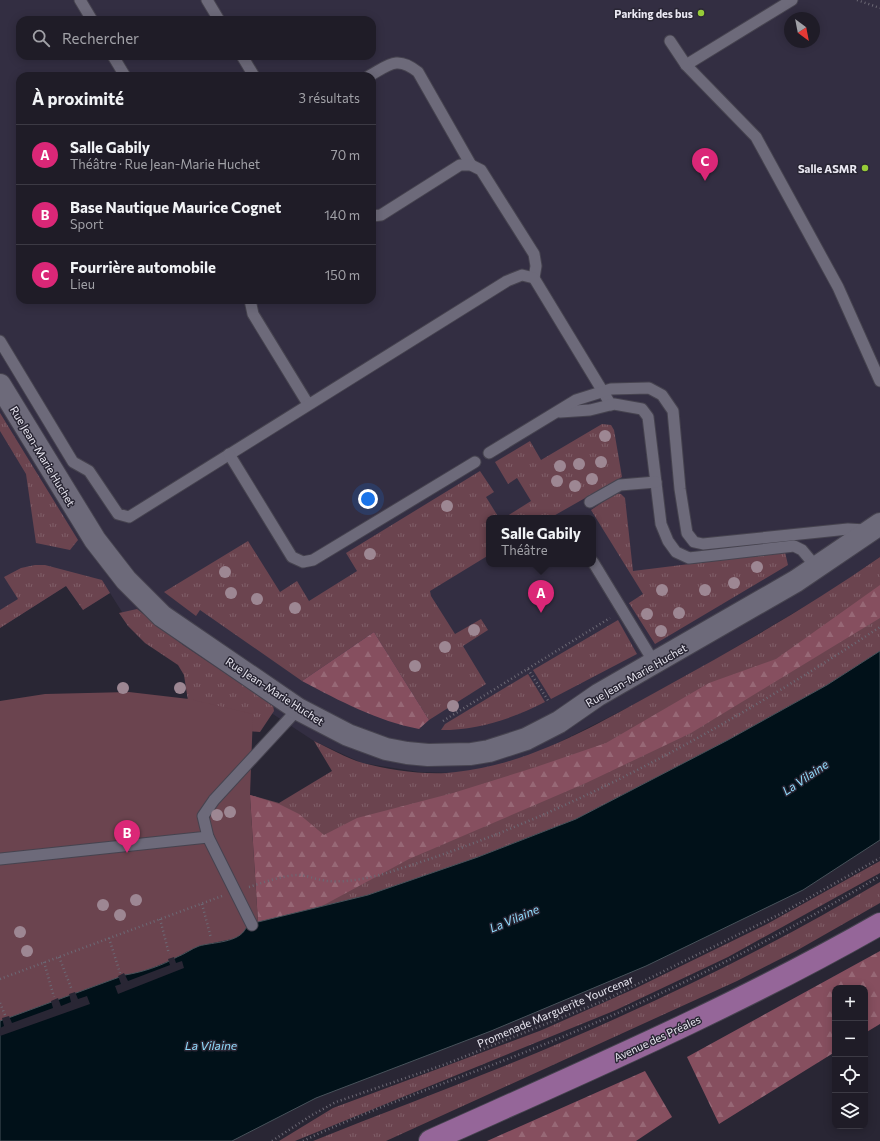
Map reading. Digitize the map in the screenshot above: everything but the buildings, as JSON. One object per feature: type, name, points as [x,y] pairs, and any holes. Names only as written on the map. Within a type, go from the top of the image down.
[{"type":"main road","name":"Avenue des Préales","points":[[430,1141],[657,1039],[812,962],[880,924]]},
{"type":"street","name":"Rue Jean-Marie Huchet","points":[[0,385],[95,540],[126,580],[162,616],[298,709],[348,735],[386,749],[428,755],[460,755],[489,751],[526,739],[559,722],[598,695],[655,664],[817,568],[875,528]]},
{"type":"lane","points":[[80,0],[90,16]]},
{"type":"lane","points":[[207,0],[217,16]]},
{"type":"lane","points":[[686,65],[792,0]]},
{"type":"lane","points":[[670,41],[686,65],[756,137],[838,287],[880,381]]},
{"type":"lane","points":[[115,60],[123,72]]},
{"type":"lane","points":[[244,60],[252,72]]},
{"type":"lane","points":[[376,72],[393,62],[408,64],[418,72],[471,165]]},
{"type":"lane","points":[[376,215],[381,214],[460,165],[471,165],[482,170],[534,254],[536,266],[534,278],[611,405]]},
{"type":"lane","points":[[0,341],[73,462],[89,471],[118,514],[129,517],[507,281],[522,275],[534,278]]},
{"type":"lane","points":[[251,304],[253,314],[308,404]]},
{"type":"lane","points":[[489,453],[576,400],[611,389],[649,388],[662,395],[673,411],[680,489],[686,533],[694,542],[703,544],[848,529],[875,528]]},
{"type":"lane","points":[[557,412],[590,410],[611,405],[642,409],[648,417],[661,524],[668,541],[676,552],[689,558],[794,546],[802,550],[817,568]]},
{"type":"lane","points":[[228,454],[292,557],[303,562],[313,560],[475,462]]},
{"type":"lane","points":[[590,502],[620,485],[656,482]]},
{"type":"lane","points":[[596,567],[655,664]]},
{"type":"lane","points":[[252,925],[208,838],[203,816],[214,800],[298,709]]},
{"type":"lane","points":[[0,859],[208,838]]},
{"type":"path","points":[[857,0],[880,8]]},
{"type":"path","points":[[444,721],[623,611]]},
{"type":"path","points":[[0,979],[160,919],[273,879],[300,875],[328,881],[368,877],[395,870],[513,828],[572,803],[653,762],[813,671],[880,627]]},
{"type":"path","points":[[528,669],[548,700],[559,722]]},
{"type":"path","name":"Promenade Marguerite Yourcenar","points":[[272,1141],[312,1115],[336,1102],[446,1064],[603,1002],[782,913],[880,858]]},
{"type":"path","points":[[303,1141],[383,1107],[530,1051],[638,1004],[744,952],[839,901],[880,876]]},
{"type":"path","points":[[202,904],[211,938]]},
{"type":"path","points":[[160,919],[169,954]]},
{"type":"path","points":[[109,938],[120,973]]},
{"type":"path","points":[[59,957],[72,990]]},
{"type":"path","points":[[44,962],[54,997]]},
{"type":"path","points":[[0,1003],[5,1015]]},
{"type":"shaded area","points":[[0,0],[880,0],[880,557],[834,589],[716,659],[631,706],[544,750],[524,758],[487,768],[455,773],[419,772],[362,763],[314,741],[137,625],[122,612],[110,593],[83,610],[66,586],[0,628]]},
{"type":"green space","points":[[0,413],[78,540],[70,550],[36,543],[26,474],[0,431]]},
{"type":"green space","points":[[602,424],[611,425],[614,430],[622,477],[555,515],[509,515],[531,501],[517,478],[508,484],[495,462],[530,441],[541,460]]},
{"type":"green space","points":[[480,471],[494,492],[486,497],[497,515],[486,515],[486,557],[430,591],[431,596],[455,634],[481,619],[488,630],[463,646],[486,684],[429,720],[374,632],[302,681],[200,610],[196,616],[164,592],[248,541],[280,592],[297,581],[309,601],[357,571],[346,553]]},
{"type":"green space","points":[[616,493],[621,494],[625,498],[633,571],[785,552],[788,565],[655,644],[629,603],[643,594],[596,518],[596,515],[594,515],[591,510]]},
{"type":"green space","points":[[880,557],[880,651],[827,685],[728,740],[576,819],[478,857],[368,895],[258,922],[250,795],[279,803],[332,771],[314,741],[344,756],[363,763],[409,772],[456,772],[484,768],[511,760],[538,751],[590,728],[692,672],[801,609]]},
{"type":"green space","points":[[35,565],[45,565],[102,580],[110,593],[83,610],[66,586],[0,628],[0,610],[18,599],[4,577],[21,568]]},
{"type":"green space","points":[[880,585],[880,618],[691,733],[586,783],[409,859],[322,906],[258,922],[250,795],[279,804],[299,814],[324,835],[357,818],[453,793],[536,767],[606,743],[709,683],[776,659]]},
{"type":"green space","points":[[137,609],[183,645],[273,705],[274,711],[260,732],[248,731],[188,701],[184,675],[178,665],[145,643],[128,626],[119,613]]},
{"type":"green space","points":[[618,620],[637,654],[551,699],[533,670]]},
{"type":"green space","points":[[374,632],[429,720],[419,729],[374,716],[302,681]]},
{"type":"green space","points":[[528,674],[545,702],[520,714],[481,726],[441,730],[445,724]]},
{"type":"green space","points":[[129,692],[189,699],[253,714],[250,795],[258,922],[246,928],[237,938],[208,944],[139,973],[125,975],[0,1021],[0,701],[45,694]]},
{"type":"green space","points":[[880,861],[880,873],[728,957],[616,1010],[295,1141],[279,1141],[333,1108],[542,1030],[634,989],[767,924]]},
{"type":"green space","points":[[880,882],[880,903],[796,951],[737,981],[386,1141],[313,1141],[472,1079],[647,1004],[686,986],[804,926]]},
{"type":"green space","points":[[880,951],[880,1024],[868,1031],[868,985],[832,985],[832,1054],[719,1124],[687,1057]]},
{"type":"green space","points":[[645,1071],[672,1117],[636,1141],[487,1141]]},
{"type":"water","name":"La Vilaine","points":[[880,651],[880,840],[803,890],[646,966],[491,1031],[316,1098],[232,1141],[0,1141],[0,1021],[125,975],[158,966],[199,946],[238,937],[246,928],[258,922],[368,895],[478,857],[576,819],[728,740],[827,685]]},
{"type":"pier","points":[[174,957],[176,963],[182,961],[184,968],[118,994],[115,986],[121,984],[118,976],[124,973],[128,981],[170,965],[168,959]]},
{"type":"pier","points":[[75,992],[78,999],[87,996],[90,1004],[0,1036],[0,1028],[4,1026],[2,1018],[9,1016],[12,1023],[53,1008],[51,1001],[58,998],[61,1006],[71,1002],[69,994]]},
{"type":"place","name":"Parking des bus","points":[[701,13]]},
{"type":"place","name":"Salle ASMR","points":[[865,168]]},
{"type":"place","name":"Fourrière automobile","points":[[705,181]]},
{"type":"place","name":"Salle Gabily","points":[[541,613]]},
{"type":"place","name":"Base Nautique Maurice Cognet","points":[[127,853]]}]
